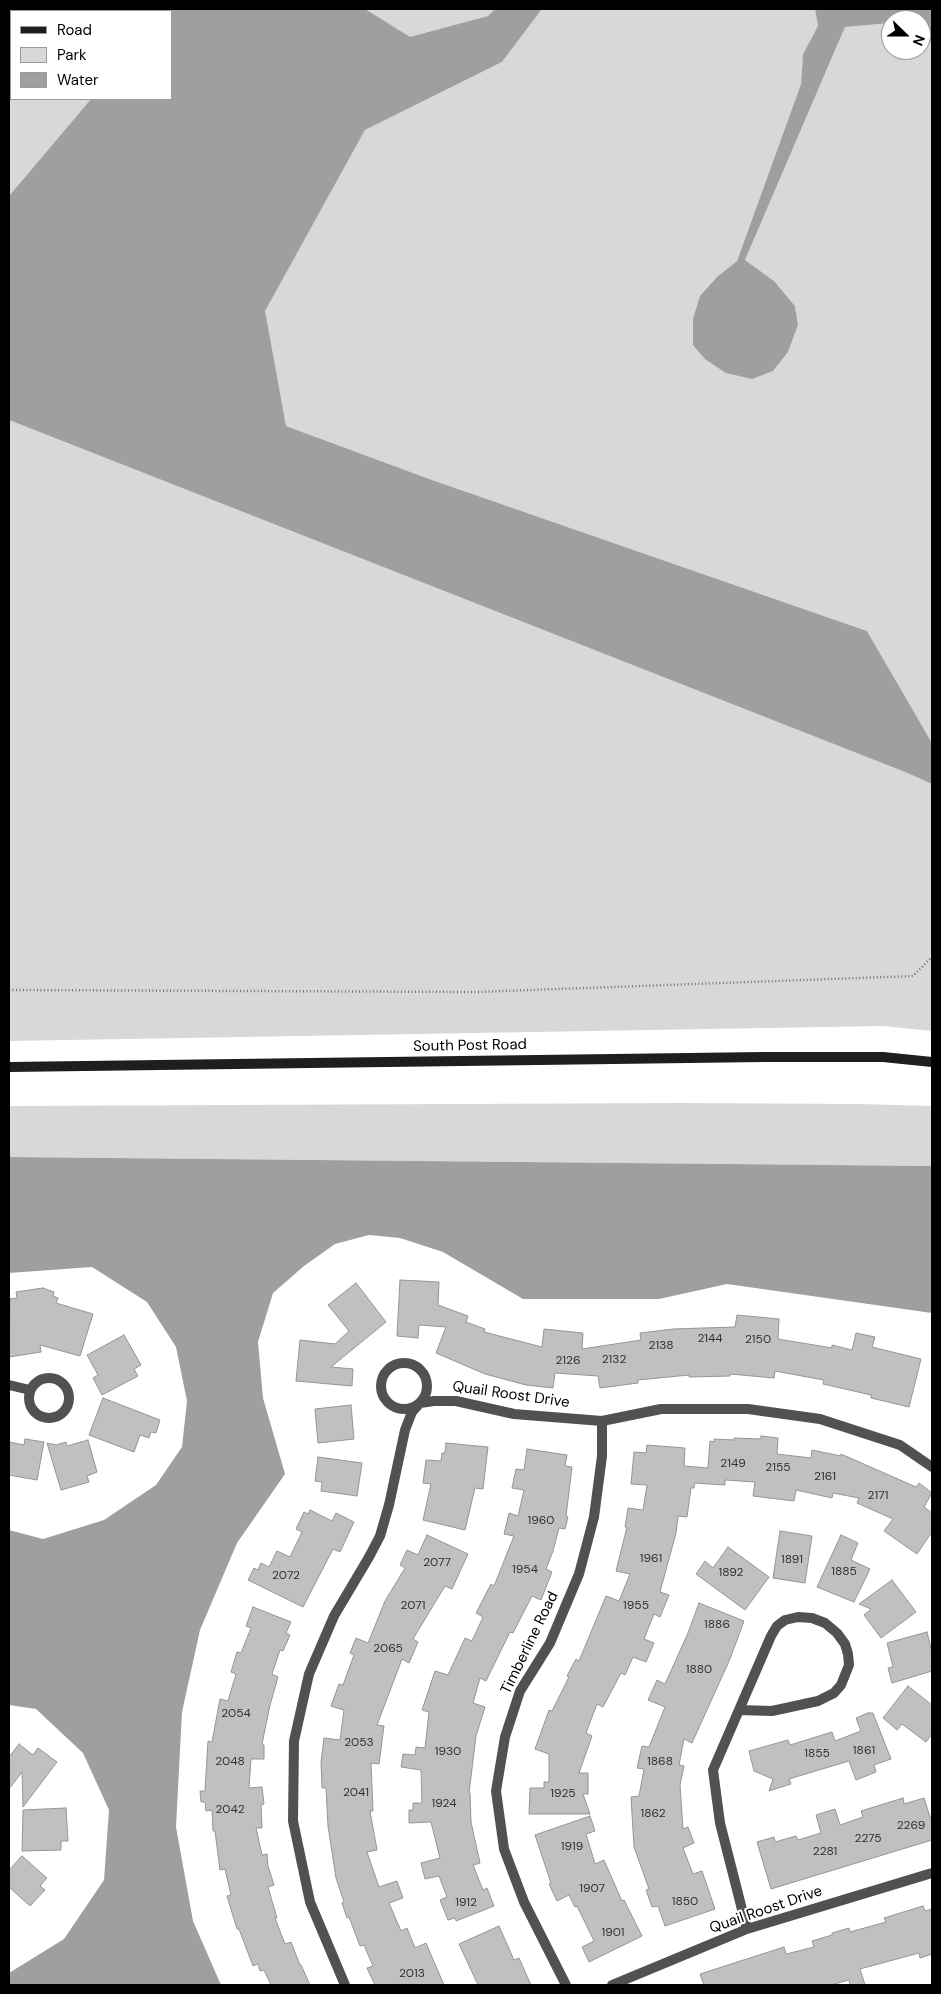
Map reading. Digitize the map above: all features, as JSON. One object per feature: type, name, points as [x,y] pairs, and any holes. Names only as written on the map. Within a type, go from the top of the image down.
[{"type":"street","name":"South Post Road","points":[[9,1067],[764,1057],[884,1057],[932,1062]]},
{"type":"street","points":[[345,1985],[310,1902],[293,1821],[294,1741],[309,1674],[334,1616],[370,1557],[380,1536],[389,1505],[405,1430],[412,1412],[420,1403],[425,1396],[427,1380],[418,1367],[402,1362],[388,1369],[381,1382],[380,1389],[387,1402],[392,1407],[407,1410],[420,1403]]},
{"type":"street","points":[[57,1378],[68,1389],[70,1397],[68,1405],[64,1412],[58,1416],[42,1417],[31,1406],[30,1390],[41,1379],[57,1378]]},
{"type":"street","points":[[9,1385],[30,1390]]},
{"type":"street","name":"Quail Roost Drive","points":[[420,1403],[434,1401],[456,1402],[514,1414],[602,1421],[661,1409],[748,1409],[820,1419],[900,1445],[932,1467]]},
{"type":"street","name":"Timberline Road","points":[[566,1985],[524,1902],[504,1849],[496,1791],[505,1737],[520,1691],[550,1643],[579,1574],[594,1517],[602,1456],[602,1421]]},
{"type":"street","points":[[740,1710],[772,1711],[818,1701],[834,1693],[841,1685],[849,1665],[845,1644],[837,1633],[825,1623],[812,1618],[798,1617],[781,1623],[771,1636],[713,1770],[720,1823],[748,1929]]},
{"type":"street","name":"Quail Roost Drive","points":[[612,1985],[748,1929],[932,1873]]},
{"type":"path","points":[[9,990],[476,992],[913,976],[932,957]]},
{"type":"green space","points":[[9,9],[130,9],[10,10],[10,100],[90,100],[9,196]]},
{"type":"green space","points":[[365,9],[495,9],[488,16],[410,38]]},
{"type":"green space","points":[[542,9],[815,9],[818,26],[803,54],[801,84],[737,261],[718,276],[773,371],[788,352],[798,325],[795,306],[774,281],[745,260],[845,27],[881,24],[881,60],[931,60],[931,44],[932,743],[867,631],[432,480],[286,426],[264,311],[365,130],[502,62]]},
{"type":"green space","points":[[9,420],[932,784],[932,1031],[883,1026],[9,1041]]},
{"type":"green space","points":[[680,1103],[932,1106],[932,1166],[9,1157],[9,1106]]},
{"type":"water","points":[[365,9],[410,37],[488,16],[495,9],[542,9],[502,62],[365,130],[265,311],[286,426],[432,480],[867,631],[932,743],[932,784],[9,420],[9,196],[90,100],[172,100],[172,10],[130,10]]},
{"type":"water","points":[[815,9],[932,9],[932,47],[931,10],[881,10],[881,24],[845,27],[745,260],[774,281],[795,306],[798,325],[788,352],[773,371],[752,379],[726,373],[705,359],[693,345],[693,319],[700,296],[718,276],[737,261],[801,84],[803,54],[818,26]]},
{"type":"water","points":[[9,1157],[932,1166],[932,1313],[727,1284],[659,1299],[523,1299],[443,1252],[400,1238],[369,1235],[335,1244],[304,1266],[273,1293],[258,1342],[263,1398],[285,1474],[237,1543],[200,1630],[182,1712],[176,1827],[193,1921],[221,1985],[9,1985],[9,1973],[64,1939],[104,1880],[109,1810],[83,1753],[36,1709],[9,1705],[9,1530],[43,1539],[104,1520],[156,1485],[182,1447],[187,1401],[176,1347],[147,1302],[92,1267],[9,1273]]},
{"type":"building","points":[[400,1280],[439,1282],[438,1305],[468,1316],[466,1322],[485,1329],[484,1332],[542,1347],[544,1329],[583,1333],[582,1349],[641,1340],[640,1333],[673,1329],[735,1327],[737,1315],[779,1319],[778,1339],[832,1348],[832,1345],[852,1350],[856,1333],[875,1337],[872,1347],[921,1359],[909,1407],[871,1398],[871,1395],[823,1384],[824,1380],[775,1371],[774,1378],[730,1374],[730,1376],[689,1377],[689,1375],[638,1380],[638,1383],[600,1388],[598,1376],[555,1373],[553,1388],[526,1385],[485,1374],[436,1353],[446,1327],[419,1325],[418,1338],[397,1336]]},
{"type":"building","points":[[356,1283],[386,1322],[331,1367],[353,1369],[352,1386],[296,1381],[300,1340],[335,1344],[349,1331],[328,1305]]},
{"type":"building","points":[[43,1288],[54,1292],[53,1296],[58,1298],[56,1303],[93,1314],[80,1356],[40,1345],[41,1352],[9,1357],[10,1299],[17,1298],[16,1292]]},
{"type":"building","points":[[124,1335],[141,1365],[134,1369],[138,1376],[102,1395],[93,1378],[98,1375],[87,1355]]},
{"type":"building","points":[[103,1398],[160,1420],[156,1433],[151,1432],[149,1438],[140,1435],[134,1452],[89,1435]]},
{"type":"building","points":[[351,1405],[354,1439],[318,1443],[315,1409]]},
{"type":"building","points":[[761,1436],[778,1438],[777,1454],[811,1458],[812,1450],[841,1456],[841,1454],[916,1487],[919,1483],[932,1493],[924,1507],[932,1513],[932,1532],[917,1554],[884,1531],[893,1519],[857,1503],[859,1498],[833,1493],[832,1498],[796,1490],[794,1501],[753,1496],[755,1482],[725,1480],[725,1485],[695,1483],[694,1488],[691,1488],[687,1517],[678,1516],[676,1533],[660,1592],[669,1595],[660,1617],[654,1614],[644,1639],[654,1643],[646,1662],[633,1657],[625,1675],[621,1673],[603,1707],[597,1704],[586,1733],[592,1736],[579,1773],[588,1773],[588,1794],[583,1794],[590,1814],[529,1814],[530,1788],[544,1788],[544,1782],[549,1782],[549,1754],[535,1749],[549,1710],[552,1711],[576,1659],[579,1661],[606,1596],[619,1601],[630,1574],[616,1571],[627,1527],[625,1527],[628,1508],[643,1510],[647,1485],[631,1484],[634,1452],[646,1453],[647,1445],[685,1448],[684,1466],[708,1468],[710,1441],[714,1442],[714,1439],[734,1440],[734,1438],[761,1439]]},
{"type":"building","points":[[25,1439],[44,1442],[37,1480],[9,1475],[9,1442],[24,1445]]},
{"type":"building","points":[[88,1440],[97,1472],[87,1476],[89,1482],[61,1490],[47,1443],[56,1445],[66,1442],[67,1446]]},
{"type":"building","points":[[446,1443],[488,1447],[483,1489],[475,1488],[465,1530],[423,1520],[431,1484],[423,1483],[426,1460],[441,1461],[442,1453],[445,1453]]},
{"type":"building","points":[[527,1449],[567,1455],[565,1466],[572,1467],[566,1516],[568,1517],[565,1529],[559,1528],[546,1569],[552,1572],[541,1600],[532,1596],[513,1633],[510,1632],[486,1681],[480,1678],[473,1703],[485,1707],[476,1736],[469,1793],[471,1822],[480,1863],[473,1865],[483,1890],[487,1888],[494,1906],[456,1921],[455,1918],[448,1920],[440,1900],[447,1897],[439,1876],[425,1879],[421,1863],[440,1858],[431,1822],[409,1823],[409,1810],[413,1810],[413,1803],[422,1803],[421,1770],[401,1767],[403,1754],[415,1755],[416,1747],[425,1748],[429,1712],[422,1710],[435,1671],[448,1675],[465,1638],[472,1641],[483,1617],[476,1613],[491,1584],[494,1586],[514,1536],[504,1534],[509,1513],[518,1516],[524,1490],[512,1488],[516,1469],[524,1470]]},
{"type":"building","points":[[318,1457],[362,1463],[357,1496],[321,1491],[322,1482],[315,1481]]},
{"type":"building","points":[[310,1510],[332,1521],[336,1513],[354,1522],[340,1552],[333,1549],[303,1607],[248,1580],[254,1568],[258,1570],[261,1563],[269,1567],[277,1551],[290,1557],[302,1532],[296,1529],[304,1512],[308,1514]]},
{"type":"building","points":[[780,1531],[812,1536],[805,1583],[773,1578]]},
{"type":"building","points":[[427,1535],[468,1554],[452,1589],[445,1586],[413,1639],[418,1642],[409,1663],[402,1659],[377,1725],[384,1726],[379,1764],[371,1763],[373,1811],[370,1811],[377,1850],[367,1852],[379,1887],[397,1881],[403,1898],[389,1903],[401,1931],[407,1928],[415,1948],[426,1943],[444,1985],[375,1985],[367,1968],[373,1966],[364,1945],[360,1946],[342,1903],[344,1902],[336,1878],[328,1826],[326,1788],[322,1788],[321,1762],[324,1738],[340,1740],[344,1710],[331,1706],[339,1684],[343,1685],[354,1655],[350,1653],[356,1638],[368,1643],[385,1601],[405,1568],[400,1565],[407,1550],[418,1555]]},
{"type":"building","points":[[841,1535],[858,1543],[851,1560],[870,1569],[854,1602],[817,1587]]},
{"type":"building","points":[[728,1547],[769,1577],[745,1610],[696,1574],[705,1561],[713,1568]]},
{"type":"building","points":[[892,1580],[916,1612],[881,1638],[864,1615],[871,1609],[859,1604]]},
{"type":"building","points":[[699,1603],[744,1621],[730,1659],[692,1743],[684,1739],[679,1765],[684,1766],[680,1785],[683,1829],[688,1827],[694,1843],[683,1848],[693,1874],[702,1871],[715,1909],[665,1926],[658,1906],[652,1907],[646,1890],[649,1889],[634,1847],[631,1797],[639,1796],[644,1769],[637,1768],[642,1746],[649,1747],[665,1707],[648,1700],[657,1680],[665,1684]]},
{"type":"building","points":[[253,1607],[291,1622],[286,1633],[290,1635],[283,1651],[280,1650],[272,1674],[278,1677],[262,1744],[264,1745],[264,1759],[251,1759],[249,1788],[262,1787],[264,1804],[261,1805],[262,1828],[256,1828],[262,1855],[267,1854],[268,1866],[274,1885],[268,1887],[277,1918],[275,1918],[285,1944],[291,1942],[310,1985],[271,1985],[264,1970],[260,1971],[258,1964],[253,1966],[239,1929],[237,1929],[227,1896],[231,1895],[225,1869],[220,1870],[215,1831],[213,1831],[212,1810],[206,1811],[205,1802],[201,1802],[200,1791],[205,1791],[208,1741],[212,1742],[220,1699],[228,1701],[236,1674],[231,1672],[237,1652],[241,1653],[251,1628],[246,1626]]},
{"type":"building","points":[[927,1632],[932,1652],[932,1671],[892,1683],[888,1668],[893,1667],[887,1643]]},
{"type":"building","points":[[908,1686],[932,1705],[932,1734],[926,1742],[902,1724],[897,1730],[883,1718]]},
{"type":"building","points":[[873,1713],[891,1759],[874,1765],[876,1772],[856,1780],[849,1761],[789,1779],[791,1784],[769,1791],[773,1779],[754,1771],[749,1751],[788,1740],[790,1745],[832,1732],[835,1741],[861,1731],[856,1718]]},
{"type":"building","points":[[19,1744],[33,1755],[38,1748],[57,1762],[23,1807],[22,1772],[9,1789],[9,1757]]},
{"type":"building","points":[[903,1798],[904,1804],[924,1798],[932,1823],[932,1840],[771,1889],[757,1842],[774,1837],[775,1842],[796,1836],[798,1840],[821,1833],[816,1815],[835,1809],[840,1825],[863,1817],[861,1811]]},
{"type":"building","points":[[66,1808],[68,1841],[61,1841],[61,1850],[22,1851],[23,1810]]},
{"type":"building","points":[[590,1816],[595,1831],[586,1834],[595,1864],[604,1860],[622,1901],[624,1900],[642,1936],[589,1962],[582,1947],[594,1941],[577,1906],[575,1907],[569,1895],[557,1901],[549,1884],[551,1883],[535,1835]]},
{"type":"building","points":[[22,1856],[47,1878],[40,1886],[45,1890],[30,1906],[9,1887],[9,1870]]},
{"type":"building","points":[[923,1906],[925,1911],[932,1909],[932,1954],[920,1958],[919,1953],[860,1969],[865,1985],[850,1985],[849,1980],[831,1985],[704,1985],[700,1974],[784,1947],[786,1954],[814,1947],[812,1941],[832,1935],[832,1933],[849,1928],[850,1932],[886,1922],[884,1918]]},
{"type":"building","points":[[499,1926],[514,1960],[519,1958],[531,1985],[478,1985],[459,1944]]}]
